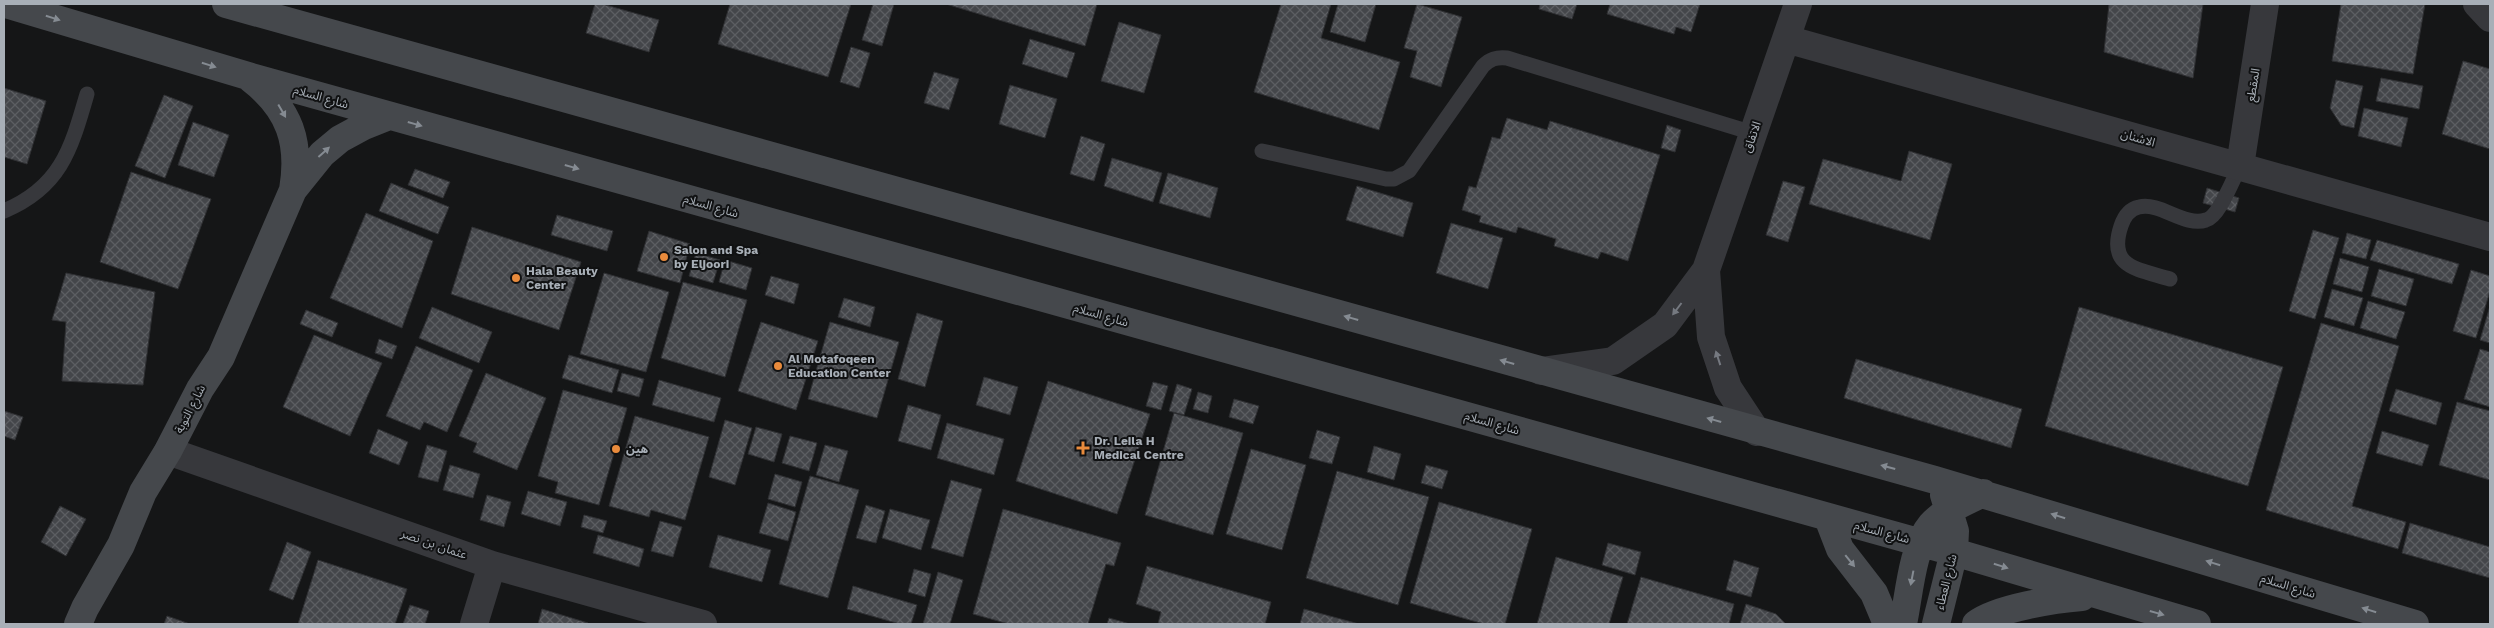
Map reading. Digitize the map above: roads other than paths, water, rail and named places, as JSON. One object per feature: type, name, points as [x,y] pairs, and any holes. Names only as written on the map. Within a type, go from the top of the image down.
[{"type":"main road","name":"شارع السلام","points":[[6,4],[389,116],[1828,518],[1920,542],[2197,624]]},
{"type":"main road","name":"شارع السلام","points":[[226,4],[1757,432],[1935,480],[2415,624]]},
{"type":"main road","name":"شارع التوبة","points":[[248,76],[264,89],[278,105],[288,123],[295,145],[297,168],[293,190]]},
{"type":"main road","name":"شارع التوبة","points":[[78,624],[121,544],[143,492],[168,451],[200,389],[221,357],[293,190],[311,165],[340,139],[364,126],[389,116]]},
{"type":"main road","name":"شارع العطاء","points":[[1935,480],[1944,494],[1955,531],[1954,552],[1936,624]]},
{"type":"main road","points":[[1903,624],[1920,542],[1931,525],[1949,511],[1983,494]]},
{"type":"main road","points":[[1828,518],[1840,549],[1874,593],[1888,624]]},
{"type":"main road","points":[[1976,624],[2010,610],[2046,600],[2096,595]]},
{"type":"street","name":"الاتفاق","points":[[1541,371],[1613,361],[1665,325],[1706,270],[1798,4]]},
{"type":"street","name":"المقطع","points":[[2240,166],[2265,4]]},
{"type":"street","points":[[2477,4],[2490,18]]},
{"type":"street","name":"الاشنان","points":[[1786,38],[2490,237]]},
{"type":"street","name":"الاتفاق","points":[[1706,270],[1711,337],[1728,388],[1757,432]]},
{"type":"street","name":"عثمان بن نصر","points":[[168,451],[492,564],[703,624]]},
{"type":"street","points":[[474,624],[492,564]]},
{"type":"lane","points":[[1262,151],[1386,179],[1402,176],[1409,171],[1483,66],[1489,60],[1498,57],[1753,133]]},
{"type":"lane","points":[[4,212],[18,206],[34,194],[50,180],[62,164],[72,146],[87,94]]},
{"type":"lane","points":[[2170,280],[2131,267],[2122,260],[2117,250],[2117,239],[2122,221],[2128,212],[2139,207],[2150,207],[2194,220],[2205,221],[2215,215],[2240,166]]},
{"type":"place","name":"Salon and Spa by Eljoori","points":[[664,257]]},
{"type":"place","name":"Hala Beauty Center","points":[[516,278]]},
{"type":"place","name":"Al Motafoqeen Education Center","points":[[778,366]]},
{"type":"place","name":"Dr. Leila H Medical Centre","points":[[1083,448]]},
{"type":"place","name":"هين","points":[[616,449]]}]
